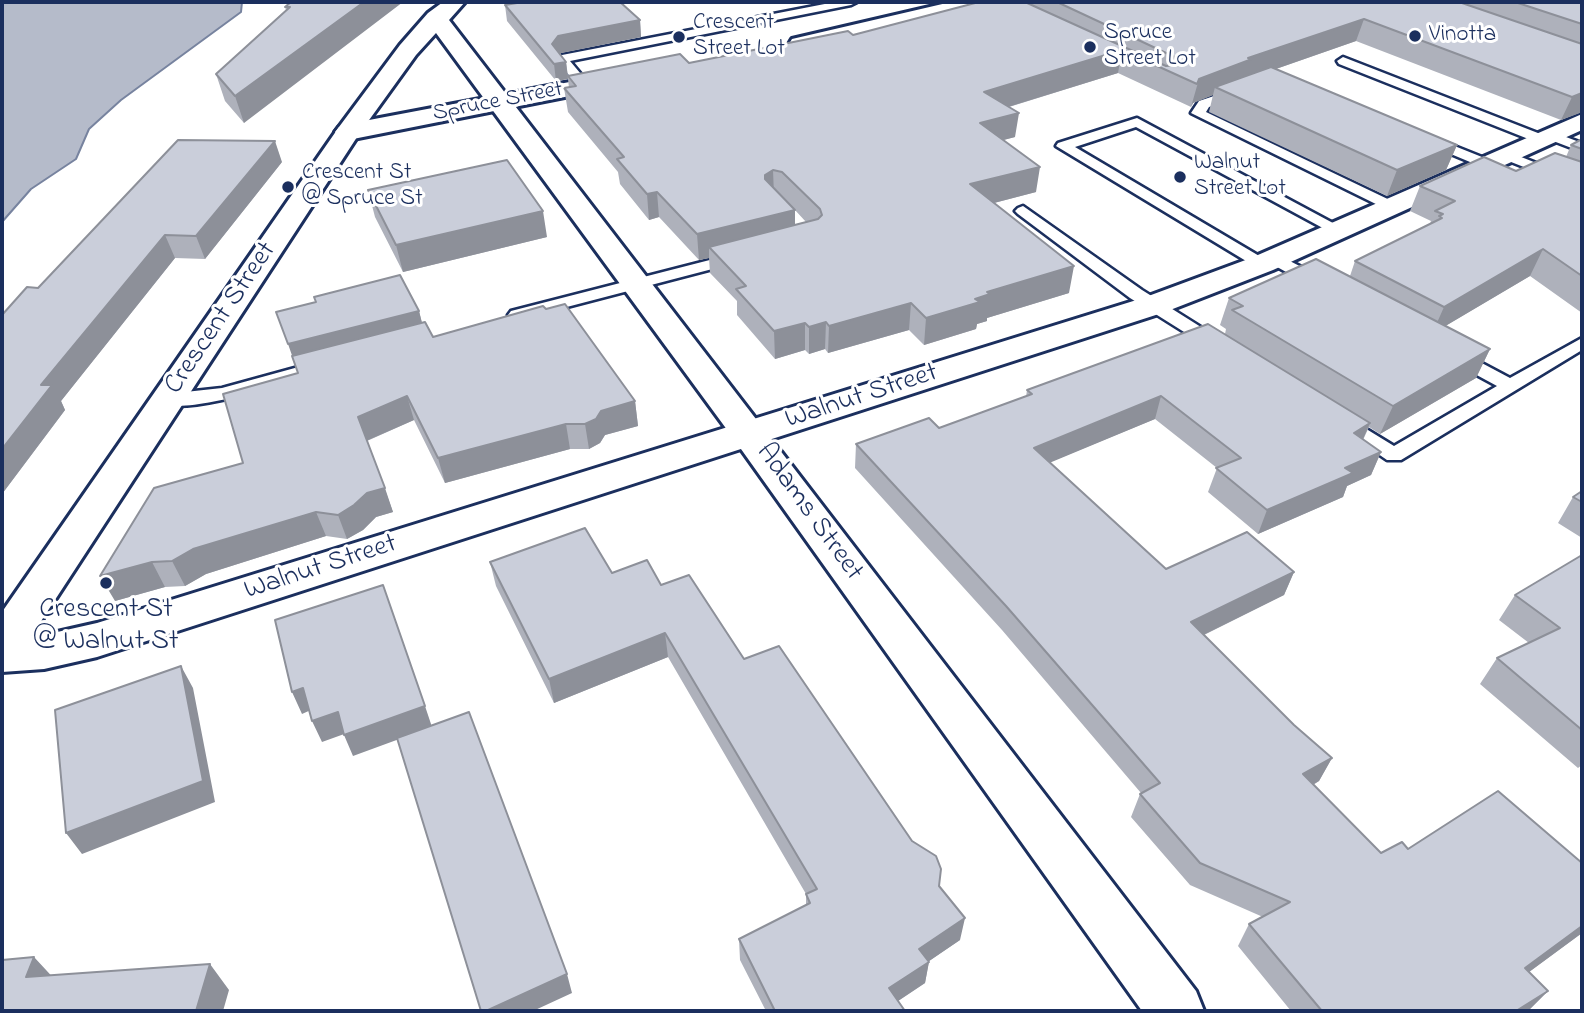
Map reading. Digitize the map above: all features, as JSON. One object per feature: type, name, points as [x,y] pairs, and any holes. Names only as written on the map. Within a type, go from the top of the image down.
[{"type":"street","points":[[777,48],[867,30],[967,3]]},
{"type":"street","name":"Adams Street","points":[[446,10],[500,103],[750,433],[1176,1011]]},
{"type":"street","name":"Crescent Street","points":[[2,646],[348,132],[400,60],[446,10]]},
{"type":"street","name":"Spruce Street","points":[[348,132],[640,75]]},
{"type":"street","name":"Walnut Street","points":[[2,655],[44,652],[97,640],[1154,305],[1268,261],[1582,121]]},
{"type":"lane","points":[[585,86],[562,59],[851,2]]},
{"type":"lane","points":[[1343,61],[1545,137],[1582,148]]},
{"type":"lane","points":[[1256,86],[1204,104],[1198,113],[1391,206]]},
{"type":"lane","points":[[1334,291],[1268,261],[1063,146],[1137,122],[1338,230]]},
{"type":"lane","points":[[1416,134],[1582,186]]},
{"type":"lane","points":[[1023,211],[1154,305],[1233,355]]},
{"type":"lane","points":[[496,321],[757,253]]},
{"type":"lane","points":[[1325,412],[1394,455],[1582,343]]},
{"type":"lane","points":[[1439,347],[1509,385]]},
{"type":"lane","points":[[167,400],[212,395],[325,366]]},
{"type":"water","points":[[2,2],[242,2],[241,12],[121,100],[89,129],[76,159],[31,189],[2,222]]},
{"type":"building","points":[[291,2],[364,2],[235,96],[216,74],[290,7],[285,7]]},
{"type":"building","points":[[523,2],[620,2],[640,20],[558,36],[552,44],[566,62],[554,64],[505,5]]},
{"type":"building","points":[[979,2],[1025,2],[1166,66],[1180,65],[1179,59],[1057,2],[1459,2],[1582,44],[1582,93],[1572,97],[1364,19],[1248,58],[1252,59],[1199,79],[1197,84],[1122,50],[984,92],[1019,113],[980,123],[1040,167],[970,184],[1074,266],[987,292],[990,294],[975,299],[980,302],[926,318],[911,303],[829,326],[826,322],[809,327],[805,323],[774,331],[736,289],[746,286],[709,247],[818,219],[822,215],[820,209],[782,172],[773,170],[765,175],[765,179],[795,210],[697,234],[657,192],[647,194],[617,159],[624,157],[564,88],[576,86],[568,76],[680,54],[689,63],[848,31],[853,35]]},
{"type":"building","points":[[1515,2],[1582,2],[1582,24]]},
{"type":"building","points":[[1271,67],[1457,145],[1397,170],[1215,87]]},
{"type":"building","points":[[1582,139],[1582,149],[1571,145]]},
{"type":"building","points":[[178,140],[275,141],[196,236],[165,235],[41,385],[52,385],[2,449],[2,315],[27,287],[38,288]]},
{"type":"building","points":[[1555,153],[1582,162],[1582,276],[1543,249],[1444,307],[1355,261],[1442,218],[1439,216],[1443,214],[1435,211],[1455,201],[1420,186],[1484,157],[1516,171]]},
{"type":"building","points":[[507,160],[543,211],[396,245],[368,190]]},
{"type":"building","points":[[1316,259],[1490,349],[1393,406],[1232,310],[1243,306],[1229,298]]},
{"type":"building","points":[[400,275],[419,311],[288,344],[276,312],[316,302],[314,297]]},
{"type":"building","points":[[565,304],[635,401],[601,411],[596,419],[585,424],[566,424],[438,458],[407,396],[358,417],[385,488],[367,493],[338,515],[316,512],[193,549],[172,561],[152,562],[100,576],[154,488],[243,463],[223,394],[298,373],[292,356],[425,322],[433,337],[543,306],[546,309]]},
{"type":"building","points":[[1208,324],[1370,423],[1354,433],[1381,452],[1345,468],[1353,473],[1267,510],[1216,468],[1241,458],[1161,396],[1034,448],[1166,569],[1247,532],[1294,572],[1191,622],[1294,725],[1332,758],[1303,774],[1381,853],[1402,842],[1408,849],[1498,791],[1582,863],[1582,926],[1525,968],[1548,991],[1516,1011],[1322,1011],[1249,924],[1290,902],[1200,863],[1140,794],[1160,783],[1006,606],[856,444],[929,418],[939,428],[1032,394],[1027,390]]},
{"type":"building","points":[[1582,491],[1582,502],[1573,497]]},
{"type":"building","points":[[585,528],[612,573],[647,560],[661,585],[689,575],[744,659],[779,646],[912,841],[936,856],[941,869],[939,886],[965,918],[919,949],[929,962],[889,988],[905,1011],[775,1011],[739,939],[810,903],[806,894],[817,889],[665,633],[549,679],[490,562]]},
{"type":"building","points":[[1582,555],[1582,730],[1497,658],[1560,628],[1515,595]]},
{"type":"building","points":[[383,585],[425,706],[344,735],[338,712],[312,721],[303,688],[292,692],[275,620]]},
{"type":"building","points":[[181,666],[203,781],[66,833],[55,710]]},
{"type":"building","points":[[469,712],[567,974],[486,1011],[481,1011],[397,738]]},
{"type":"building","points":[[34,957],[26,977],[210,964],[196,1011],[2,1011],[2,960]]},
{"type":"place","name":"Vinotta","points":[[1415,36]]},
{"type":"place","name":"Crescent Street Lot","points":[[679,37]]},
{"type":"place","name":"Spruce Street Lot","points":[[1090,47]]},
{"type":"place","name":"Walnut Street Lot","points":[[1180,177]]},
{"type":"place","name":"Crescent St @ Spruce St","points":[[288,187]]},
{"type":"place","name":"Crescent St @ Walnut St","points":[[106,583]]}]
